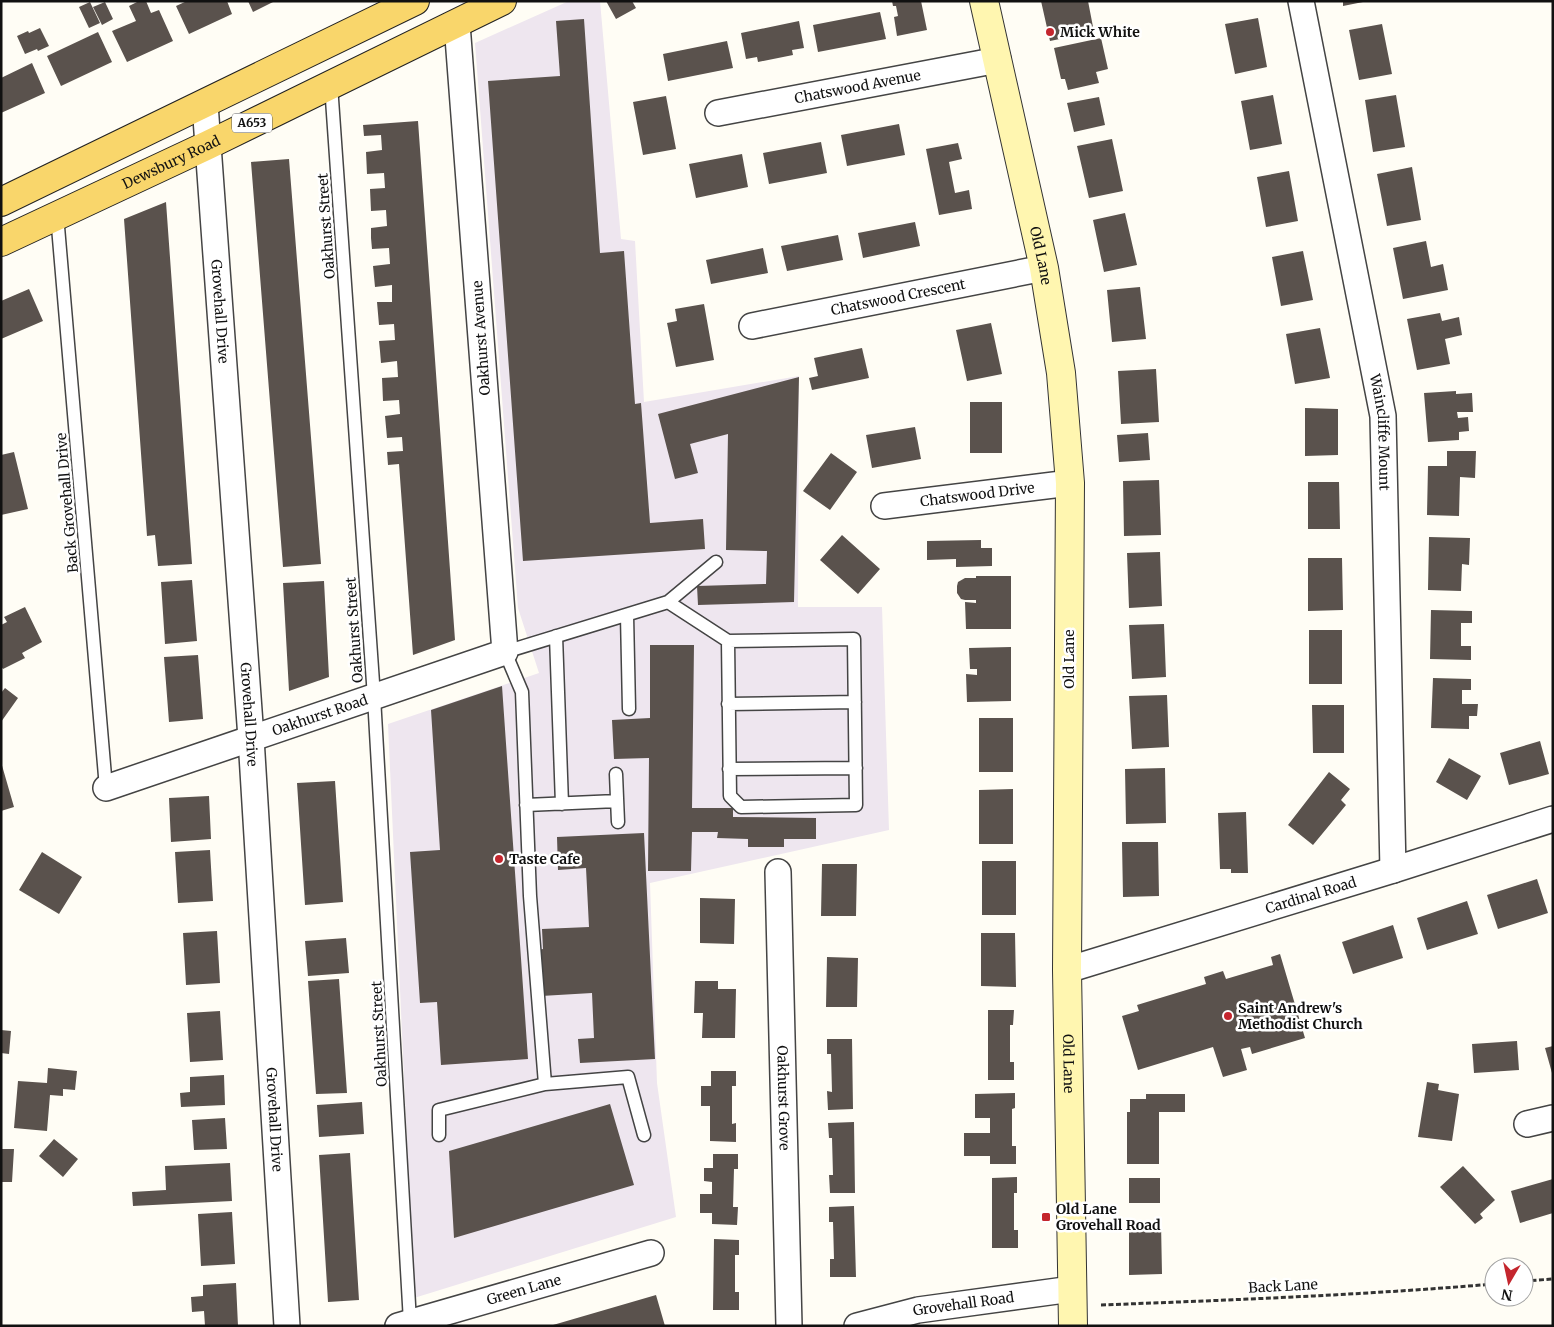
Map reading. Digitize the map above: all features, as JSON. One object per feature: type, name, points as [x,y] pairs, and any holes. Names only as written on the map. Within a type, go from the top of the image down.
[{"type":"main road","points":[[1,202],[414,1]]},
{"type":"main road","name":"Dewsbury Road","points":[[1,242],[331,86],[502,1]]},
{"type":"street","name":"Old Lane","points":[[984,1],[1044,268],[1061,373],[1070,483],[1067,970],[1072,1307]]},
{"type":"street","name":"Waincliffe Mount","points":[[1301,1],[1383,416],[1394,870]]},
{"type":"street","name":"Oakhurst Avenue","points":[[457,24],[505,652]]},
{"type":"street","name":"Chatswood Avenue","points":[[718,113],[998,60]]},
{"type":"street","name":"Grovehall Drive","points":[[205,104],[251,738],[287,1326]]},
{"type":"street","name":"Chatswood Crescent","points":[[752,326],[1044,268]]},
{"type":"street","name":"Chatswood Drive","points":[[884,506],[1070,483]]},
{"type":"street","name":"Oakhurst Road","points":[[106,788],[505,652]]},
{"type":"street","name":"Cardinal Road","points":[[1067,970],[1394,870],[1553,819]]},
{"type":"street","name":"Oakhurst Grove","points":[[778,872],[789,1326]]},
{"type":"street","points":[[1526,1124],[1553,1118]]},
{"type":"street","name":"Green Lane","points":[[404,1324],[651,1253]]},
{"type":"street","name":"Grovehall Road","points":[[857,1326],[918,1310],[1072,1307]]},
{"type":"lane","name":"Oakhurst Street","points":[[331,86],[374,697],[404,1324]]},
{"type":"lane","name":"Back Grovehall Drive","points":[[58,215],[106,788]]},
{"type":"lane","points":[[545,1084],[530,896],[522,692],[505,652],[668,602],[716,562]]},
{"type":"lane","points":[[668,602],[728,641],[854,639],[856,806],[741,807],[730,796],[728,641]]},
{"type":"lane","points":[[627,614],[628,709]]},
{"type":"lane","points":[[556,636],[562,804]]},
{"type":"lane","points":[[728,704],[855,702]]},
{"type":"lane","points":[[730,769],[856,768]]},
{"type":"lane","points":[[616,774],[618,822]]},
{"type":"lane","points":[[526,805],[617,802]]},
{"type":"lane","points":[[439,1135],[440,1110],[545,1084],[628,1077],[644,1135]]},
{"type":"path","points":[[1534,1280],[1553,1279]]},
{"type":"path","name":"Back Lane","points":[[1072,1307],[1250,1299],[1484,1285]]},
{"type":"shaded area","points":[[569,1],[600,1],[621,239],[635,241],[644,402],[799,376],[798,607],[882,607],[889,830],[650,883],[657,1083],[676,1217],[414,1298],[388,724],[539,673],[518,608],[475,43]]},
{"type":"building","points":[[139,1],[146,1],[151,13],[159,10],[173,41],[127,62],[112,31],[136,21],[129,6]]},
{"type":"building","points":[[187,1],[227,1],[232,14],[189,34],[176,6]]},
{"type":"building","points":[[248,1],[275,1],[253,12]]},
{"type":"building","points":[[606,1],[632,1],[636,8],[616,19]]},
{"type":"building","points":[[892,1],[921,1],[927,30],[897,36],[894,17],[898,16],[896,6],[893,6]]},
{"type":"building","points":[[1041,1],[1088,1],[1094,32],[1050,41]]},
{"type":"building","points":[[1343,1],[1363,1],[1363,2],[1343,6]]},
{"type":"building","points":[[90,2],[100,23],[89,28],[79,7]]},
{"type":"building","points":[[105,2],[113,19],[102,25],[93,7]]},
{"type":"building","points":[[880,12],[886,39],[818,52],[813,25]]},
{"type":"building","points":[[1258,18],[1267,67],[1235,74],[1225,24]]},
{"type":"building","points":[[584,19],[600,253],[624,251],[635,404],[641,403],[650,523],[703,519],[705,549],[523,561],[488,81],[560,76],[556,21]]},
{"type":"building","points":[[799,21],[804,48],[792,50],[793,55],[758,62],[757,57],[746,59],[741,33]]},
{"type":"building","points":[[1382,24],[1392,74],[1359,80],[1349,30]]},
{"type":"building","points":[[40,28],[49,46],[25,54],[17,36]]},
{"type":"building","points":[[98,32],[112,62],[61,86],[47,56]]},
{"type":"building","points":[[1101,38],[1108,69],[1096,72],[1099,83],[1068,90],[1065,79],[1061,79],[1054,48]]},
{"type":"building","points":[[727,41],[733,68],[668,81],[663,54]]},
{"type":"building","points":[[32,63],[45,93],[1,113],[1,78]]},
{"type":"building","points":[[1273,95],[1282,144],[1250,150],[1241,101]]},
{"type":"building","points":[[1396,95],[1405,147],[1373,152],[1365,100]]},
{"type":"building","points":[[666,96],[676,149],[643,155],[633,102]]},
{"type":"building","points":[[1099,97],[1105,125],[1074,132],[1067,103]]},
{"type":"building","points":[[418,121],[455,640],[413,655],[399,464],[388,465],[387,452],[403,451],[402,437],[387,438],[385,416],[400,414],[399,400],[383,401],[382,378],[398,377],[397,361],[381,363],[379,341],[395,340],[394,324],[379,325],[377,302],[392,302],[392,285],[375,287],[373,266],[390,264],[389,248],[372,249],[371,238],[371,228],[387,226],[386,210],[371,211],[370,189],[385,188],[384,173],[367,174],[366,152],[382,150],[381,135],[364,136],[363,125]]},
{"type":"building","points":[[899,124],[905,155],[847,166],[841,135]]},
{"type":"building","points":[[1112,139],[1123,191],[1089,198],[1077,146]]},
{"type":"building","points":[[821,142],[827,173],[769,184],[763,153]]},
{"type":"building","points":[[958,143],[962,159],[949,162],[955,193],[969,190],[972,209],[939,215],[926,149]]},
{"type":"building","points":[[742,154],[748,187],[696,198],[689,164]]},
{"type":"building","points":[[289,159],[321,564],[283,567],[251,162]]},
{"type":"building","points":[[1412,167],[1421,220],[1387,226],[1377,174]]},
{"type":"building","points":[[1289,171],[1298,221],[1266,227],[1257,177]]},
{"type":"building","points":[[166,202],[192,564],[158,566],[155,535],[147,536],[124,219]]},
{"type":"building","points":[[1125,213],[1137,265],[1104,272],[1093,220]]},
{"type":"building","points":[[915,222],[920,246],[863,258],[858,233]]},
{"type":"building","points":[[838,235],[843,260],[787,271],[781,246]]},
{"type":"building","points":[[1426,241],[1431,267],[1443,264],[1448,290],[1403,299],[1393,248]]},
{"type":"building","points":[[763,248],[768,273],[711,284],[706,260]]},
{"type":"building","points":[[1303,251],[1313,300],[1281,306],[1272,257]]},
{"type":"building","points":[[1140,287],[1146,339],[1112,342],[1107,290]]},
{"type":"building","points":[[29,289],[43,321],[1,339],[1,301]]},
{"type":"building","points":[[704,304],[714,360],[676,367],[667,323],[677,321],[675,309]]},
{"type":"building","points":[[1440,313],[1442,321],[1459,317],[1462,335],[1445,339],[1450,364],[1417,370],[1407,319]]},
{"type":"building","points":[[991,323],[1002,374],[967,381],[956,330]]},
{"type":"building","points":[[1320,328],[1330,378],[1295,384],[1286,334]]},
{"type":"building","points":[[862,348],[869,378],[812,390],[809,378],[818,376],[814,358]]},
{"type":"building","points":[[1156,369],[1159,422],[1121,424],[1118,371]]},
{"type":"building","points":[[799,377],[794,602],[698,605],[697,586],[766,584],[767,551],[726,550],[728,434],[690,444],[698,473],[675,479],[658,414]]},
{"type":"building","points":[[1456,391],[1456,394],[1472,393],[1473,412],[1457,412],[1458,418],[1468,417],[1469,431],[1459,432],[1459,440],[1428,442],[1424,393]]},
{"type":"building","points":[[970,402],[1002,402],[1002,453],[970,453]]},
{"type":"building","points":[[1305,408],[1338,409],[1338,455],[1305,456]]},
{"type":"building","points":[[915,427],[921,459],[872,468],[866,435]]},
{"type":"building","points":[[1148,433],[1150,460],[1119,462],[1117,435]]},
{"type":"building","points":[[1447,451],[1476,451],[1475,478],[1460,477],[1459,516],[1427,515],[1428,466],[1447,466]]},
{"type":"building","points":[[14,452],[28,509],[1,515],[1,455]]},
{"type":"building","points":[[831,453],[857,472],[830,510],[803,491]]},
{"type":"building","points":[[1159,480],[1161,535],[1124,536],[1123,481]]},
{"type":"building","points":[[1308,482],[1339,482],[1340,529],[1308,529]]},
{"type":"building","points":[[842,535],[880,569],[858,594],[820,560]]},
{"type":"building","points":[[1429,537],[1470,538],[1469,565],[1462,564],[1461,591],[1428,590]]},
{"type":"building","points":[[981,540],[981,548],[992,548],[992,566],[956,567],[956,559],[927,560],[927,541]]},
{"type":"building","points":[[1160,552],[1162,606],[1129,608],[1127,553]]},
{"type":"building","points":[[1308,558],[1342,558],[1343,610],[1308,611]]},
{"type":"building","points":[[976,576],[1011,576],[1011,629],[966,629],[965,602],[976,603],[976,600],[961,599],[957,593],[957,586],[958,582],[965,578],[976,578]]},
{"type":"building","points":[[192,580],[197,641],[165,644],[161,582]]},
{"type":"building","points":[[324,581],[329,677],[289,691],[283,583]]},
{"type":"building","points":[[25,607],[42,642],[22,653],[25,658],[3,669],[1,666],[1,625],[7,622],[4,617]]},
{"type":"building","points":[[1431,610],[1472,611],[1472,623],[1461,623],[1461,646],[1471,646],[1471,660],[1430,659]]},
{"type":"building","points":[[1164,624],[1166,677],[1132,679],[1129,625]]},
{"type":"building","points":[[1309,630],[1342,630],[1342,684],[1309,684]]},
{"type":"building","points":[[650,645],[694,645],[692,808],[733,808],[733,817],[816,818],[816,839],[784,839],[784,847],[748,847],[748,839],[717,838],[718,832],[692,832],[691,871],[648,871],[649,758],[614,759],[612,720],[650,718]]},
{"type":"building","points":[[1011,647],[1011,701],[967,702],[966,674],[977,675],[977,669],[970,669],[969,648]]},
{"type":"building","points":[[198,655],[203,719],[169,722],[164,657]]},
{"type":"building","points":[[1433,678],[1471,679],[1471,690],[1462,690],[1462,704],[1478,704],[1477,716],[1469,716],[1469,729],[1431,728]]},
{"type":"building","points":[[502,686],[528,1059],[441,1065],[437,1002],[420,1003],[410,852],[440,850],[431,710]]},
{"type":"building","points":[[5,688],[18,698],[1,722],[1,693]]},
{"type":"building","points":[[1167,695],[1169,747],[1132,749],[1129,696]]},
{"type":"building","points":[[1312,705],[1344,705],[1344,753],[1313,753]]},
{"type":"building","points":[[979,718],[1013,718],[1013,772],[979,772]]},
{"type":"building","points":[[1540,741],[1549,774],[1509,785],[1500,753]]},
{"type":"building","points":[[1449,758],[1481,776],[1467,800],[1436,782]]},
{"type":"building","points":[[1,762],[14,807],[1,811]]},
{"type":"building","points":[[1165,768],[1166,823],[1126,824],[1125,769]]},
{"type":"building","points":[[1329,772],[1350,789],[1341,800],[1346,805],[1313,845],[1288,825]]},
{"type":"building","points":[[335,781],[343,902],[305,905],[297,783]]},
{"type":"building","points":[[1013,789],[1013,844],[979,844],[979,790]]},
{"type":"building","points":[[209,796],[211,839],[171,842],[169,798]]},
{"type":"building","points":[[1246,812],[1248,873],[1231,873],[1231,869],[1220,869],[1218,813]]},
{"type":"building","points":[[644,833],[655,1059],[580,1063],[578,1039],[594,1038],[592,993],[541,996],[538,950],[543,949],[542,929],[589,927],[586,868],[558,870],[557,837]]},
{"type":"building","points":[[1122,842],[1158,842],[1159,896],[1123,897]]},
{"type":"building","points":[[210,850],[213,901],[178,903],[175,852]]},
{"type":"building","points":[[42,852],[82,877],[59,914],[19,890]]},
{"type":"building","points":[[982,861],[1016,861],[1016,915],[982,915]]},
{"type":"building","points":[[822,864],[857,864],[856,916],[821,916]]},
{"type":"building","points":[[1537,879],[1548,913],[1498,929],[1487,895]]},
{"type":"building","points":[[700,898],[735,899],[734,944],[700,943]]},
{"type":"building","points":[[1467,901],[1478,934],[1427,950],[1417,918]]},
{"type":"building","points":[[1393,925],[1403,958],[1353,974],[1342,942]]},
{"type":"building","points":[[217,931],[220,983],[186,985],[183,933]]},
{"type":"building","points":[[981,933],[1015,933],[1016,987],[981,986]]},
{"type":"building","points":[[346,938],[349,973],[308,976],[305,941]]},
{"type":"building","name":"Saint Andrew's Methodist Church","points":[[1280,954],[1305,1038],[1252,1054],[1250,1047],[1241,1049],[1247,1070],[1223,1077],[1213,1047],[1138,1070],[1122,1016],[1139,1011],[1137,1005],[1206,984],[1204,977],[1223,971],[1226,979],[1273,965],[1271,957]]},
{"type":"building","points":[[827,957],[858,958],[857,1007],[826,1007]]},
{"type":"building","points":[[339,979],[347,1093],[316,1094],[308,981]]},
{"type":"building","points":[[695,981],[718,981],[718,989],[736,989],[735,1038],[702,1038],[703,1013],[694,1013]]},
{"type":"building","points":[[988,1010],[1014,1010],[1013,1025],[1010,1025],[1010,1062],[1014,1062],[1014,1080],[988,1080]]},
{"type":"building","points":[[220,1011],[223,1060],[190,1062],[187,1013]]},
{"type":"building","points":[[1,1030],[11,1031],[9,1054],[1,1053]]},
{"type":"building","points":[[827,1039],[852,1039],[853,1109],[828,1110],[827,1091],[832,1092],[831,1054],[827,1054]]},
{"type":"building","points":[[1517,1041],[1519,1070],[1474,1073],[1472,1044]]},
{"type":"building","points":[[1553,1046],[1553,1073],[1552,1073],[1545,1048]]},
{"type":"building","points":[[48,1068],[77,1071],[75,1090],[63,1089],[63,1096],[50,1095],[47,1131],[14,1128],[18,1081],[47,1083]]},
{"type":"building","points":[[711,1071],[736,1071],[736,1086],[732,1086],[732,1124],[736,1123],[736,1142],[710,1141],[710,1106],[701,1106],[701,1086],[711,1086]]},
{"type":"building","points":[[224,1075],[225,1105],[181,1107],[180,1093],[190,1092],[190,1077]]},
{"type":"building","points":[[1427,1082],[1439,1084],[1438,1090],[1459,1094],[1452,1141],[1418,1137]]},
{"type":"building","points":[[1015,1093],[1015,1108],[1012,1109],[1012,1146],[1016,1146],[1016,1164],[990,1164],[990,1156],[964,1156],[964,1133],[990,1133],[990,1118],[975,1118],[975,1094]]},
{"type":"building","points":[[1146,1094],[1185,1094],[1185,1112],[1159,1112],[1159,1164],[1127,1164],[1127,1112],[1130,1112],[1130,1099],[1146,1099]]},
{"type":"building","points":[[362,1102],[364,1134],[319,1137],[317,1105]]},
{"type":"building","points":[[610,1104],[634,1185],[454,1238],[449,1151]]},
{"type":"building","points":[[225,1118],[227,1149],[194,1150],[192,1120]]},
{"type":"building","points":[[854,1122],[855,1193],[830,1193],[829,1175],[833,1175],[832,1138],[829,1138],[828,1123]]},
{"type":"building","points":[[54,1139],[78,1159],[63,1177],[39,1156]]},
{"type":"building","points":[[1,1149],[14,1149],[12,1182],[1,1182]]},
{"type":"building","points":[[350,1153],[359,1300],[328,1302],[319,1155]]},
{"type":"building","points":[[713,1154],[738,1154],[738,1169],[734,1169],[733,1207],[738,1207],[737,1225],[712,1224],[712,1213],[700,1213],[700,1194],[712,1194],[712,1182],[704,1181],[704,1168],[713,1168]]},
{"type":"building","points":[[230,1163],[232,1201],[133,1206],[132,1192],[166,1190],[165,1166]]},
{"type":"building","points":[[1463,1166],[1495,1200],[1480,1214],[1483,1218],[1475,1224],[1440,1187]]},
{"type":"building","points":[[1017,1177],[1017,1193],[1014,1193],[1014,1230],[1018,1230],[1018,1248],[992,1248],[992,1178]]},
{"type":"building","points":[[1129,1178],[1160,1178],[1160,1203],[1129,1203]]},
{"type":"building","points":[[1553,1179],[1553,1213],[1520,1223],[1511,1191]]},
{"type":"building","points":[[854,1206],[856,1277],[830,1277],[830,1259],[834,1259],[833,1222],[829,1222],[829,1207]]},
{"type":"building","points":[[232,1212],[235,1264],[201,1266],[198,1214]]},
{"type":"building","points":[[1129,1223],[1161,1223],[1162,1274],[1129,1275]]},
{"type":"building","points":[[714,1239],[739,1240],[739,1255],[735,1255],[735,1292],[739,1292],[739,1310],[713,1310]]},
{"type":"building","points":[[236,1283],[238,1326],[205,1326],[204,1311],[192,1312],[191,1297],[203,1296],[203,1285]]},
{"type":"building","points":[[656,1295],[665,1326],[553,1326],[553,1325]]},
{"type":"place","name":"Mick White","points":[[1050,32]]},
{"type":"place","name":"Taste Cafe","points":[[499,859]]},
{"type":"place","name":"Saint Andrew's Methodist Church","points":[[1228,1016]]},
{"type":"place","name":"Old Lane Grovehall Road","points":[[1046,1217]]}]
